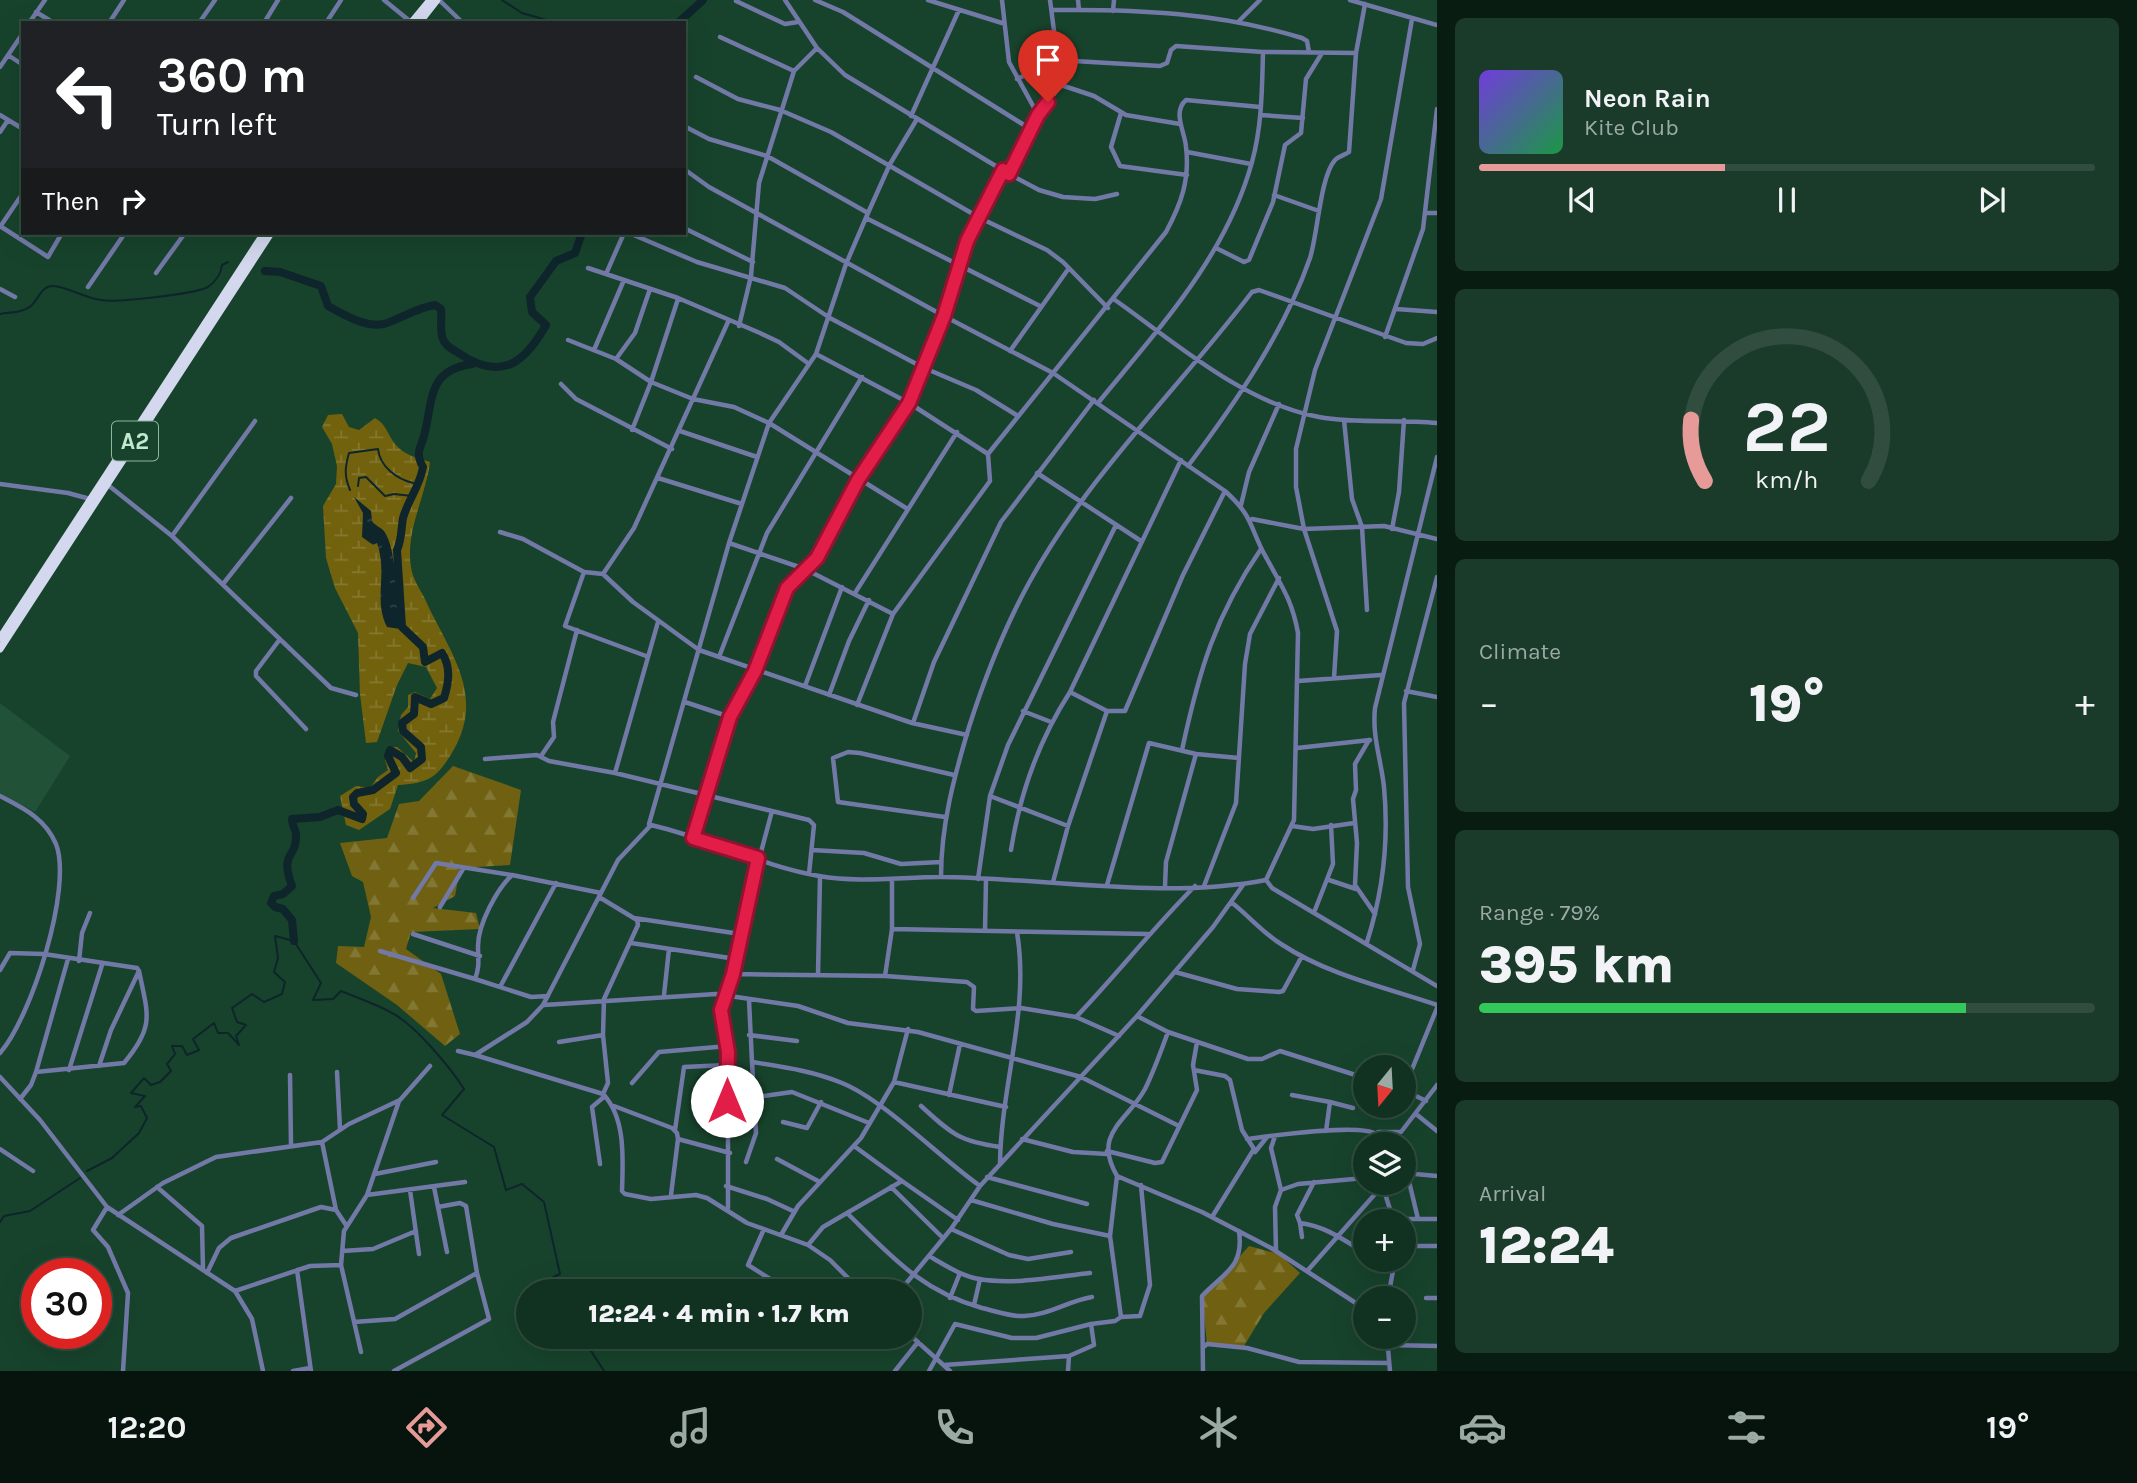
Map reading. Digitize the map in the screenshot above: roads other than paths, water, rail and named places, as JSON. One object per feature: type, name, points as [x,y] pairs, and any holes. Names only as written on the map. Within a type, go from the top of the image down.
[{"type":"highway","points":[[413,21],[430,0]]},
{"type":"highway","points":[[421,21],[438,0]]},
{"type":"highway","name":"A2","points":[[0,649],[263,235]]},
{"type":"highway","name":"A2","points":[[0,638],[270,235]]},
{"type":"street","points":[[30,21],[45,0]]},
{"type":"street","points":[[110,21],[124,0]]},
{"type":"street","points":[[200,21],[215,0]]},
{"type":"street","points":[[265,21],[278,0]]},
{"type":"street","points":[[327,21],[341,0]]},
{"type":"street","points":[[384,0],[409,21]]},
{"type":"street","points":[[438,0],[461,21]]},
{"type":"street","points":[[785,0],[817,48],[845,75],[1009,174],[1039,190],[1063,197],[1095,199],[1117,194]]},
{"type":"street","points":[[815,0],[843,12],[1032,130]]},
{"type":"street","points":[[929,0],[1002,23]]},
{"type":"street","points":[[1002,0],[1002,23],[1009,62],[1038,115]]},
{"type":"street","points":[[1009,174],[1038,115],[1061,85],[1054,10],[1050,0]]},
{"type":"street","points":[[1078,0],[1079,10]]},
{"type":"street","points":[[1113,10],[1114,0]]},
{"type":"street","points":[[1239,21],[1260,0]]},
{"type":"street","points":[[1350,0],[1437,25]]},
{"type":"street","points":[[736,1],[785,24],[798,22]]},
{"type":"street","points":[[1188,466],[1243,387],[1293,302],[1311,256],[1320,219],[1319,211],[1333,163],[1349,152],[1356,52],[1365,4]]},
{"type":"street","points":[[911,116],[959,10]]},
{"type":"street","points":[[1054,10],[1203,15],[1239,21],[1302,38],[1308,43],[1309,52]]},
{"type":"street","points":[[36,12],[51,21]]},
{"type":"street","points":[[1334,678],[1337,631],[1304,529],[1295,468],[1303,412],[1315,370],[1337,319],[1381,199],[1412,19]]},
{"type":"street","points":[[0,68],[21,36]]},
{"type":"street","points":[[720,37],[794,71]]},
{"type":"street","points":[[1017,79],[1057,60],[1160,66],[1167,63],[1171,50],[1176,46],[1263,52],[1356,52]]},
{"type":"street","points":[[739,326],[753,261],[759,215],[757,191],[794,71],[817,48]]},
{"type":"street","points":[[912,723],[934,662],[1001,522],[1037,473],[1157,330],[1216,247],[1251,164],[1261,115],[1263,52]]},
{"type":"street","points":[[1216,247],[1247,262],[1274,195],[1285,145],[1301,133],[1306,79],[1322,52]]},
{"type":"street","points":[[8,55],[21,64]]},
{"type":"street","points":[[696,77],[738,99],[780,110],[831,132],[980,218],[1047,250],[1069,268],[1108,308]]},
{"type":"street","points":[[1061,85],[1094,96],[1121,113],[1180,124]]},
{"type":"street","points":[[857,705],[893,614],[990,481],[988,454],[1115,300],[1166,232],[1182,201],[1187,175],[1187,152],[1179,110],[1186,100],[1260,107]]},
{"type":"street","points":[[1385,337],[1416,253],[1425,214],[1437,109]]},
{"type":"street","points":[[1121,113],[1111,146],[1120,166],[1187,175]]},
{"type":"street","points":[[0,114],[21,128]]},
{"type":"street","points":[[1261,115],[1303,118]]},
{"type":"street","points":[[475,1055],[527,1022],[543,1005],[618,860],[649,826],[729,543],[769,424],[816,354],[846,264],[867,215],[890,164],[917,119]]},
{"type":"street","points":[[0,132],[8,120]]},
{"type":"street","points":[[686,127],[709,139],[767,156],[867,215],[1040,306]]},
{"type":"street","points":[[1187,152],[1251,164]]},
{"type":"street","points":[[686,170],[709,187],[846,264],[1054,373],[1225,491],[1241,505],[1251,519],[1261,548],[1279,578],[1294,614],[1298,681],[1292,826],[1266,880]]},
{"type":"street","points":[[693,838],[730,717],[755,671],[787,588],[817,558],[858,480],[909,403],[944,316],[958,265],[1003,170]]},
{"type":"street","points":[[1274,195],[1319,211]]},
{"type":"street","points":[[21,196],[0,227],[48,257],[61,235]]},
{"type":"street","points":[[1425,214],[1437,213]]},
{"type":"street","points":[[686,229],[753,261]]},
{"type":"street","points":[[88,287],[124,235]]},
{"type":"street","points":[[156,273],[184,235]]},
{"type":"street","points":[[606,274],[626,235]]},
{"type":"street","points":[[632,235],[697,262],[785,288],[830,318],[922,368],[976,390],[1018,416]]},
{"type":"street","points":[[588,268],[678,298],[779,342],[809,364]]},
{"type":"street","points":[[1010,351],[1069,268]]},
{"type":"street","points":[[594,350],[624,280]]},
{"type":"street","points":[[0,289],[15,297]]},
{"type":"street","points":[[616,359],[635,333],[650,289]]},
{"type":"street","points":[[941,877],[945,817],[954,775],[989,665],[1024,592],[1080,503],[1256,290],[1414,345],[1437,338]]},
{"type":"street","points":[[632,430],[651,382],[678,298]]},
{"type":"street","points":[[1115,300],[1200,360],[1243,387],[1279,404],[1344,420],[1437,423]]},
{"type":"street","points":[[1396,309],[1437,312]]},
{"type":"street","points":[[603,574],[634,528],[728,322]]},
{"type":"street","points":[[568,340],[616,359],[651,382],[693,399],[734,407],[769,424],[906,508]]},
{"type":"street","points":[[816,354],[909,403],[988,454]]},
{"type":"street","points":[[719,657],[759,554],[782,505],[862,377]]},
{"type":"street","points":[[561,384],[576,399],[672,449]]},
{"type":"street","points":[[1241,505],[1249,472],[1279,404]]},
{"type":"street","points":[[1344,420],[1352,499],[1362,527],[1367,610]]},
{"type":"street","points":[[1392,528],[1399,492],[1404,420]]},
{"type":"street","points":[[172,536],[255,421]]},
{"type":"street","points":[[680,432],[757,457]]},
{"type":"street","points":[[855,593],[906,508],[957,432]]},
{"type":"street","points":[[1356,889],[1355,764],[1371,739],[1381,675],[1419,536],[1437,457]]},
{"type":"street","points":[[1011,850],[1018,808],[1051,722],[1070,692],[1181,460]]},
{"type":"street","points":[[1037,473],[1141,541]]},
{"type":"street","points":[[658,478],[741,504]]},
{"type":"street","points":[[0,484],[68,493],[91,500]]},
{"type":"street","points":[[107,484],[172,536],[331,688],[356,695]]},
{"type":"street","points":[[1070,692],[1107,711],[1121,713],[1129,705],[1183,575],[1225,491]]},
{"type":"street","points":[[223,584],[291,498]]},
{"type":"street","points":[[1251,519],[1304,529],[1392,528],[1437,539]]},
{"type":"street","points":[[978,879],[990,796],[1023,711],[1116,525]]},
{"type":"street","points":[[500,532],[523,538],[584,572],[603,574],[658,622],[699,650],[912,723],[967,735]]},
{"type":"street","points":[[729,543],[805,569],[893,614]]},
{"type":"street","points":[[1182,750],[1198,675],[1213,632],[1261,548]]},
{"type":"street","points":[[584,572],[564,622],[565,626],[646,656]]},
{"type":"street","points":[[1413,970],[1420,944],[1408,887],[1403,749],[1406,691],[1437,577]]},
{"type":"street","points":[[1205,886],[1233,816],[1240,758],[1245,664],[1250,634],[1279,578]]},
{"type":"street","points":[[805,686],[842,587]]},
{"type":"street","points":[[829,695],[849,641],[869,600]]},
{"type":"street","points":[[615,773],[646,656],[658,622]]},
{"type":"street","points":[[541,756],[554,737],[553,722],[577,630]]},
{"type":"street","points":[[280,639],[256,671],[256,676],[306,729]]},
{"type":"street","points":[[1298,681],[1381,675]]},
{"type":"street","points":[[1406,691],[1437,697]]},
{"type":"street","points":[[685,702],[730,717]]},
{"type":"street","points":[[1023,711],[1051,722]]},
{"type":"street","points":[[1053,882],[1068,826],[1107,711]]},
{"type":"street","points":[[1297,748],[1371,739]]},
{"type":"street","points":[[1367,942],[1376,914],[1385,861],[1384,787],[1371,739]]},
{"type":"street","points":[[1107,885],[1146,747],[1153,742],[1196,754],[1240,758]]},
{"type":"street","points":[[945,817],[838,802],[833,758],[848,752],[860,752],[954,775]]},
{"type":"street","points":[[1165,887],[1166,862],[1196,754]]},
{"type":"street","points":[[485,759],[541,756],[549,761],[661,783],[814,822],[809,874]]},
{"type":"street","points":[[0,796],[40,819],[55,843],[62,873],[44,954],[16,1033],[0,1053]]},
{"type":"street","points":[[990,796],[1068,826]]},
{"type":"street","points":[[728,1208],[728,1046],[720,1017],[772,811]]},
{"type":"street","points":[[1292,826],[1313,829],[1354,823]]},
{"type":"street","points":[[1315,910],[1329,880],[1334,847],[1331,825]]},
{"type":"street","points":[[649,826],[820,877],[892,880],[941,877],[1165,887],[1243,884],[1266,880]]},
{"type":"street","points":[[812,850],[864,853],[901,864],[941,862]]},
{"type":"street","points":[[413,898],[436,863],[556,883],[600,895],[638,925],[604,999],[603,1035],[608,1083],[604,1095],[592,1107],[600,1164]]},
{"type":"street","points":[[440,907],[463,869]]},
{"type":"street","points":[[475,979],[484,921],[512,875]]},
{"type":"street","points":[[818,974],[820,877]]},
{"type":"street","points":[[985,931],[986,879]]},
{"type":"street","points":[[885,976],[892,929],[892,880]]},
{"type":"street","points":[[1266,880],[1272,888],[1315,910],[1437,986]]},
{"type":"street","points":[[1329,880],[1356,889],[1376,914]]},
{"type":"street","points":[[500,987],[556,883]]},
{"type":"street","points":[[910,1279],[951,1229],[980,1186],[1137,1016],[1243,884]]},
{"type":"street","points":[[1076,1017],[1121,969],[1148,934],[1195,886]]},
{"type":"street","points":[[1231,902],[1269,936],[1302,956],[1342,976],[1437,1007],[1416,1059]]},
{"type":"street","points":[[79,961],[82,933],[90,913]]},
{"type":"street","points":[[632,918],[740,934]]},
{"type":"street","points":[[892,929],[1148,934]]},
{"type":"street","points":[[1000,1164],[1011,1056],[1021,1007],[1023,967],[1017,932]]},
{"type":"street","points":[[413,934],[480,956]]},
{"type":"street","points":[[631,943],[736,959]]},
{"type":"street","points":[[664,995],[669,949]]},
{"type":"street","points":[[380,951],[531,997],[548,996]]},
{"type":"street","points":[[0,970],[10,953],[44,954],[102,965],[137,968],[139,971],[148,1025],[124,1063],[36,1072]]},
{"type":"street","points":[[1175,972],[1237,989],[1281,992],[1302,956]]},
{"type":"street","points":[[20,1099],[31,1085],[36,1072],[68,959]]},
{"type":"street","points":[[69,1070],[102,965]]},
{"type":"street","points":[[99,1066],[111,1030],[139,971]]},
{"type":"street","points":[[733,974],[885,976],[972,984],[973,1009],[978,1011],[1021,1007],[1076,1017],[1119,1036]]},
{"type":"street","points":[[543,1005],[664,995],[727,994],[749,1000],[798,1006],[848,1023],[908,1029],[1082,1077],[1179,1126]]},
{"type":"street","points":[[747,1162],[756,1133],[752,1097],[749,1000]]},
{"type":"street","points":[[1137,1016],[1168,1032],[1248,1059],[1262,1059],[1280,1052],[1353,1074]]},
{"type":"street","points":[[781,1234],[793,1211],[818,1181],[854,1146],[869,1123],[894,1082],[908,1029]]},
{"type":"street","points":[[1121,1317],[1110,1236],[1117,1175],[1107,1152],[1115,1128],[1143,1091],[1168,1032]]},
{"type":"street","points":[[559,1042],[603,1035]]},
{"type":"street","points":[[750,1035],[797,1041]]},
{"type":"street","points":[[1022,1139],[1073,1152],[1107,1152],[1159,1164],[1196,1090],[1194,1070],[1197,1042]]},
{"type":"street","points":[[949,1095],[961,1044]]},
{"type":"street","points":[[632,1083],[659,1052],[728,1046]]},
{"type":"street","points":[[458,1051],[604,1095],[614,1106],[675,1130]]},
{"type":"street","points":[[752,1062],[788,1067],[844,1083],[878,1106],[980,1186]]},
{"type":"street","points":[[671,1195],[678,1139],[675,1130],[684,1067],[728,1065]]},
{"type":"street","points":[[118,1215],[157,1187],[222,1155],[322,1142],[400,1100],[430,1066]]},
{"type":"street","points":[[1194,1070],[1225,1076],[1230,1080],[1242,1130],[1254,1153]]},
{"type":"street","points":[[337,1072],[340,1130]]},
{"type":"street","points":[[290,1075],[292,1146]]},
{"type":"street","points":[[0,1077],[107,1207],[234,1291],[252,1319],[263,1371]]},
{"type":"street","points":[[894,1082],[1006,1107]]},
{"type":"street","points":[[1437,1085],[1416,1114],[1437,1131]]},
{"type":"street","points":[[727,1101],[792,1092],[869,1123]]},
{"type":"street","points":[[1292,1095],[1353,1108]]},
{"type":"street","points":[[1416,1096],[1426,1101]]},
{"type":"street","points":[[361,1352],[341,1265],[346,1225],[367,1195],[400,1100]]},
{"type":"street","points":[[783,1122],[807,1128],[821,1102]]},
{"type":"street","points":[[1326,1131],[1330,1102]]},
{"type":"street","points":[[614,1106],[623,1149],[622,1191],[651,1199],[671,1195],[696,1195],[728,1208],[737,1218],[808,1245],[830,1260],[849,1279]]},
{"type":"street","points":[[921,1106],[948,1131],[967,1142],[1000,1147]]},
{"type":"street","points":[[1401,1132],[1413,1118]]},
{"type":"street","points":[[1247,1139],[1326,1131],[1372,1132]]},
{"type":"street","points":[[1271,1147],[1275,1136]]},
{"type":"street","points":[[1264,1138],[1271,1147],[1281,1190],[1275,1207],[1276,1251]]},
{"type":"street","points":[[1212,1217],[1264,1138]]},
{"type":"street","points":[[678,1139],[730,1153]]},
{"type":"street","points":[[322,1142],[336,1210],[346,1225]]},
{"type":"street","points":[[854,1146],[957,1220]]},
{"type":"street","points":[[1,1151],[33,1171]]},
{"type":"street","points":[[777,1159],[818,1181]]},
{"type":"street","points":[[375,1174],[436,1162]]},
{"type":"street","points":[[1416,1174],[1437,1176]]},
{"type":"street","points":[[1117,1175],[1212,1217],[1276,1251],[1353,1303]]},
{"type":"street","points":[[988,1177],[1087,1204]]},
{"type":"street","points":[[1281,1190],[1314,1182],[1353,1179]]},
{"type":"street","points":[[808,1245],[823,1227],[875,1194],[902,1181]]},
{"type":"street","points":[[367,1195],[465,1182]]},
{"type":"street","points":[[1302,1237],[1297,1215],[1314,1182]]},
{"type":"street","points":[[929,1371],[955,1324],[1012,1338],[1036,1338],[1115,1321],[1121,1317],[1140,1316],[1150,1285],[1141,1185]]},
{"type":"street","points":[[434,1186],[447,1252]]},
{"type":"street","points":[[726,1186],[767,1199],[793,1211]]},
{"type":"street","points":[[157,1187],[202,1226],[205,1271]]},
{"type":"street","points":[[891,1187],[944,1238]]},
{"type":"street","points":[[410,1190],[419,1254]]},
{"type":"street","points":[[1308,1270],[1372,1195]]},
{"type":"street","points":[[1411,1195],[1418,1219],[1437,1219]]},
{"type":"street","points":[[971,1200],[1053,1224],[1110,1236]]},
{"type":"street","points":[[394,1371],[489,1319],[477,1273],[466,1206],[460,1203],[438,1207]]},
{"type":"street","points":[[107,1207],[93,1230],[108,1247],[128,1293],[123,1371]]},
{"type":"street","points":[[205,1271],[219,1248],[231,1238],[321,1207],[336,1210]]},
{"type":"street","points":[[847,1213],[912,1276],[950,1298],[1023,1317],[1047,1313],[1079,1299],[1091,1297]]},
{"type":"street","points":[[1300,1223],[1314,1225],[1353,1246]]},
{"type":"street","points":[[764,1229],[747,1263],[772,1279]]},
{"type":"street","points":[[951,1229],[1009,1255],[1028,1259],[1072,1252]]},
{"type":"street","points":[[342,1251],[373,1249],[416,1231]]},
{"type":"street","points":[[1203,1371],[1205,1346],[1202,1296],[1239,1259],[1239,1231]]},
{"type":"street","points":[[1416,1246],[1437,1246]]},
{"type":"street","points":[[929,1256],[960,1273],[980,1279],[1031,1280],[1090,1273]]},
{"type":"street","points":[[234,1291],[298,1270],[327,1263],[341,1265]]},
{"type":"street","points":[[293,1371],[311,1370],[298,1270]]},
{"type":"street","points":[[354,1322],[396,1319],[477,1273]]},
{"type":"street","points":[[950,1298],[960,1273]]},
{"type":"street","points":[[974,1305],[980,1279]]},
{"type":"street","points":[[1426,1298],[1437,1298]]},
{"type":"street","points":[[944,1364],[1069,1356],[1094,1345],[1091,1325]]},
{"type":"street","points":[[922,1345],[950,1371]]},
{"type":"street","points":[[1205,1346],[1247,1348],[1299,1362],[1388,1363]]},
{"type":"street","points":[[1416,1346],[1437,1346]]},
{"type":"street","points":[[895,1371],[912,1349]]},
{"type":"street","points":[[1387,1349],[1390,1371]]},
{"type":"street","points":[[1068,1371],[1069,1356]]},
{"type":"water","points":[[354,497],[371,511],[372,521],[384,531],[392,550],[400,629],[387,627],[383,617],[380,555],[377,543],[373,545],[362,537],[363,513]]},
{"type":"waterway","points":[[502,0],[522,13],[550,21]]},
{"type":"waterway","points":[[680,21],[703,0]]},
{"type":"waterway","points":[[265,271],[280,272],[321,286],[328,306],[372,325],[387,323],[435,305],[441,309],[441,333],[447,345],[475,362],[499,367],[520,358],[538,339],[546,325],[532,312],[530,297],[556,261],[575,253],[581,235]]},
{"type":"waterway","points":[[0,314],[28,308],[43,290],[50,286],[109,301],[200,290],[213,283],[222,265],[228,262]]},
{"type":"waterway","points":[[294,941],[292,920],[283,909],[271,903],[274,896],[283,894],[292,886],[287,867],[296,843],[292,819],[320,817],[338,810],[362,819],[363,814],[354,804],[353,797],[357,793],[373,790],[396,773],[388,756],[390,750],[402,757],[410,768],[422,759],[421,747],[403,731],[402,723],[414,714],[415,697],[431,704],[444,698],[448,675],[442,653],[425,662],[423,647],[402,627],[397,550],[403,518],[423,467],[419,453],[435,387],[448,372],[472,364]]},
{"type":"waterway","points":[[350,490],[346,471],[349,453],[378,449],[382,461],[390,471],[413,483]]},
{"type":"waterway","points":[[358,486],[359,478],[366,477],[385,496],[412,496]]},
{"type":"waterway","points":[[87,1171],[112,1158],[139,1133],[147,1118],[141,1106],[135,1107],[145,1096],[131,1093],[144,1078],[151,1085],[160,1082],[171,1071],[167,1064],[175,1054],[172,1046],[182,1046],[187,1055],[199,1050],[193,1039],[214,1023],[218,1033],[228,1033],[239,1045],[236,1036],[246,1025],[237,1022],[232,1008],[252,994],[264,1002],[282,994],[285,982],[274,972],[278,958],[275,936],[294,941],[321,983],[313,1000],[333,999],[341,991],[386,1010],[411,1027],[450,1070],[464,1089],[442,1115],[494,1147],[506,1190],[522,1184],[544,1202],[560,1274],[549,1279]]},
{"type":"waterway","points":[[0,1222],[4,1216],[30,1211],[80,1178]]},
{"type":"waterway","points":[[590,1349],[604,1371]]}]
